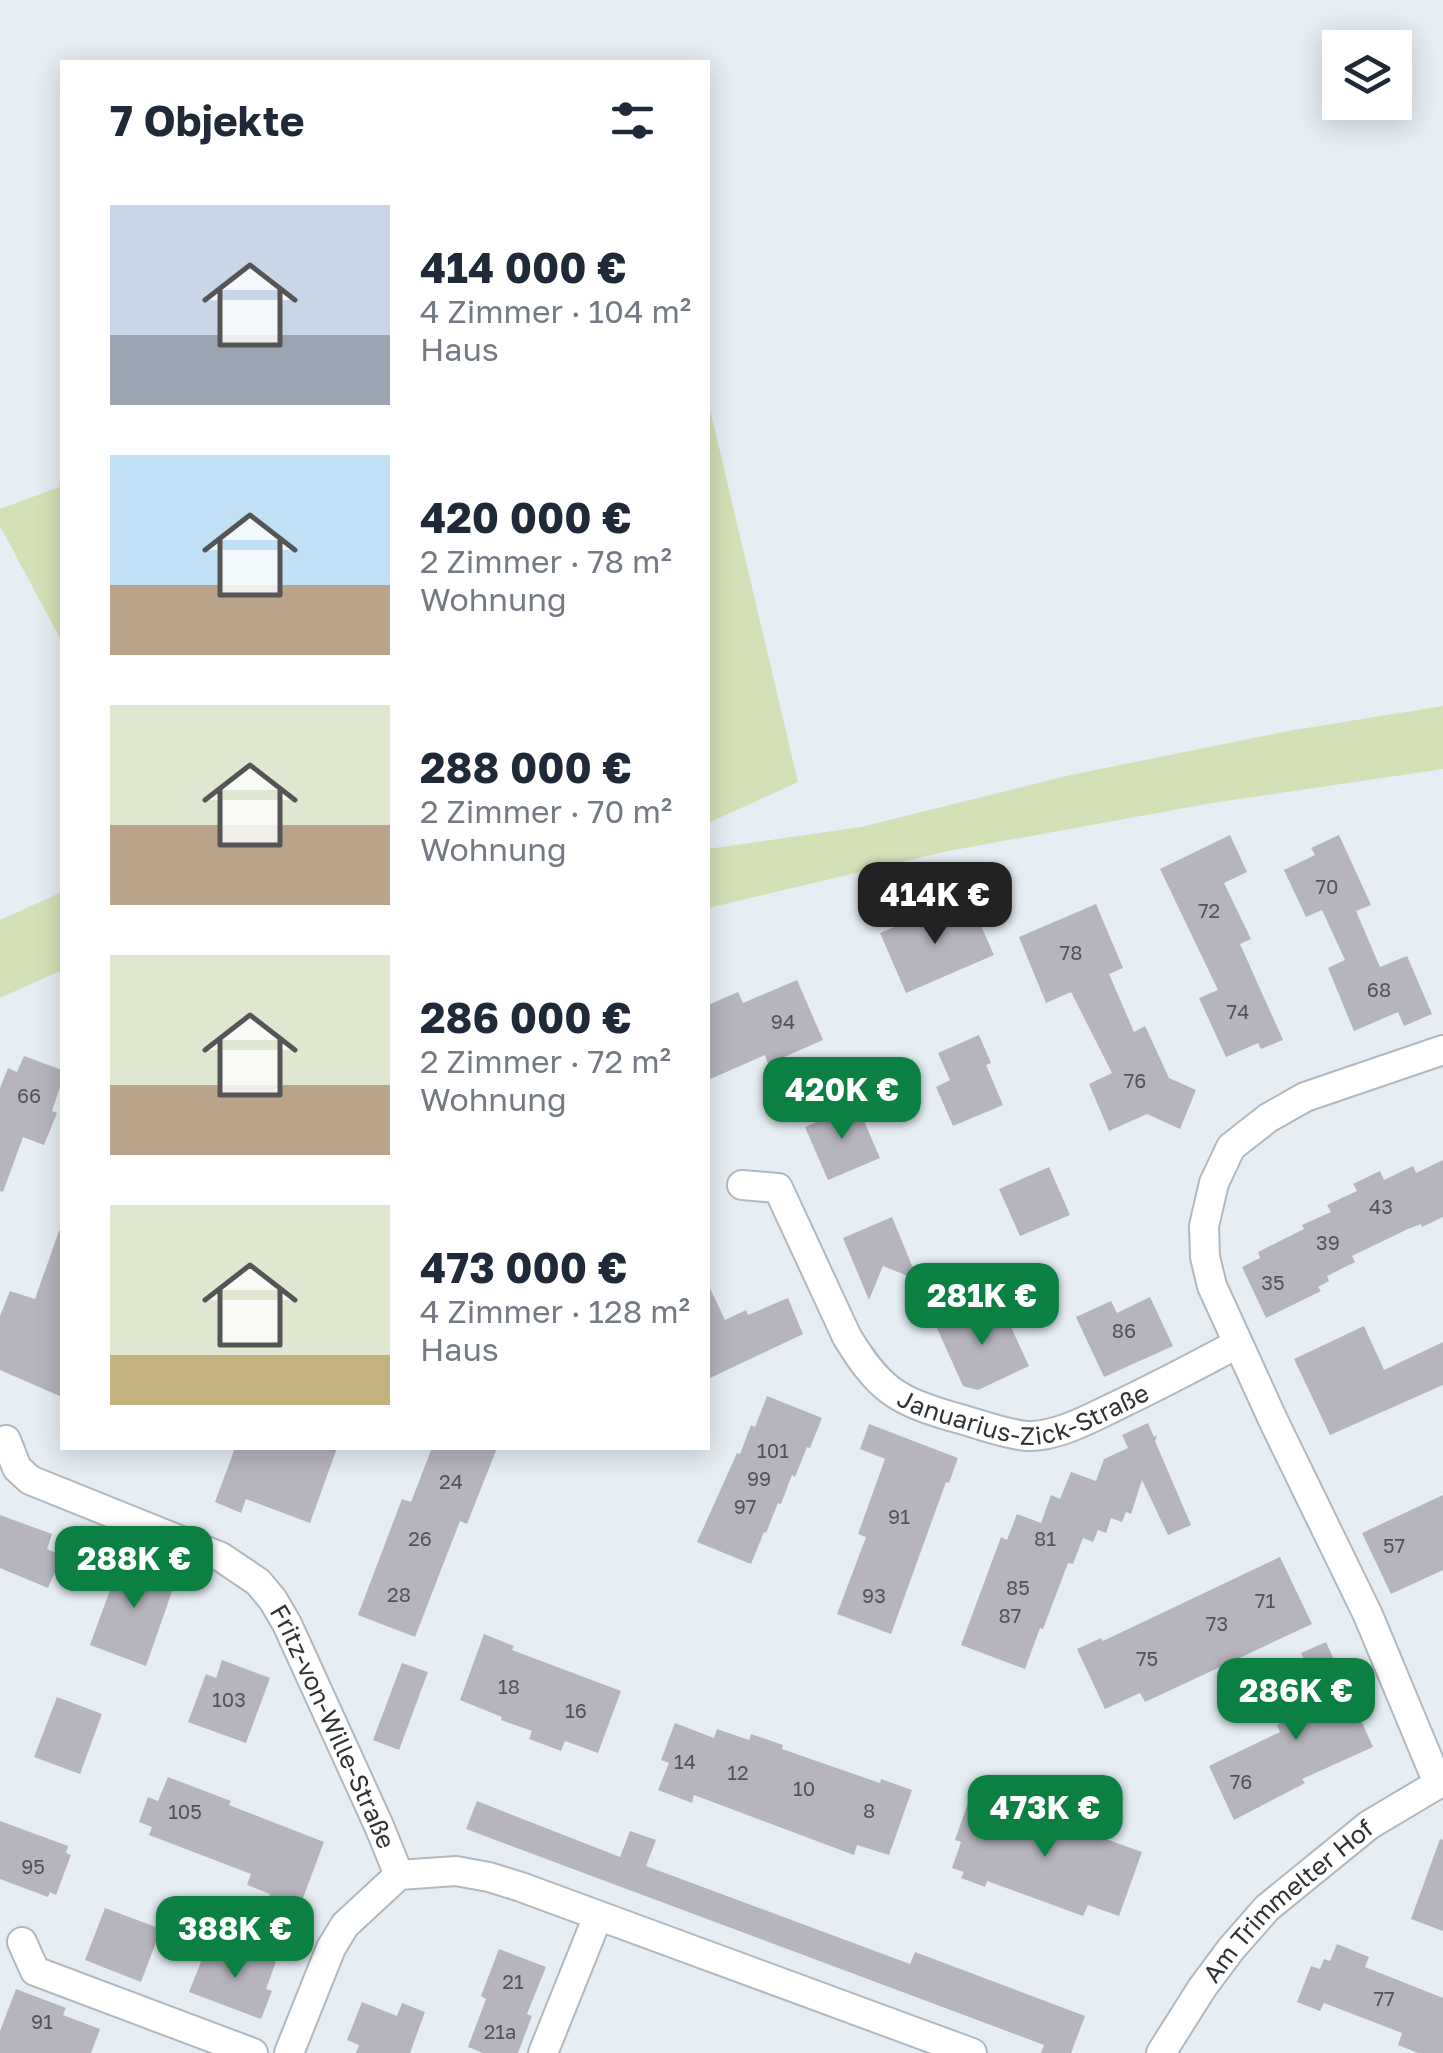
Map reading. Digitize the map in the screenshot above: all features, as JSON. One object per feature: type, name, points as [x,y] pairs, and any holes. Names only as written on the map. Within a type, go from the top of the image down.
[{"type":"street","points":[[1441,1782],[1368,1615],[1212,1286],[1205,1257],[1204,1226],[1214,1183],[1231,1147],[1268,1118],[1304,1098],[1443,1050]]},
{"type":"street","name":"Januarius-Zick-Straße","points":[[742,1185],[778,1188],[859,1356],[878,1382],[933,1411],[1029,1436],[1069,1428],[1237,1344]]},
{"type":"street","name":"Fritz-von-Wille-Straße","points":[[6,1440],[16,1468],[30,1480],[203,1548],[258,1582],[287,1624],[399,1875]]},
{"type":"street","name":"Am Trimmelter Hof","points":[[1162,2053],[1211,1975],[1268,1908],[1369,1825],[1441,1782]]},
{"type":"street","name":"Fritz-von-Wille-Straße","points":[[289,2053],[330,1948],[345,1925],[399,1875],[456,1872],[489,1877],[972,2053]]},
{"type":"street","points":[[542,2053],[598,1916]]},
{"type":"street","points":[[22,1942],[35,1971],[253,2053]]},
{"type":"green space","points":[[710,409],[798,782],[710,822]]},
{"type":"green space","points":[[60,487],[60,638],[0,526],[0,509]]},
{"type":"green space","points":[[1443,706],[1443,769],[1212,803],[948,851],[710,908],[710,849],[861,827],[1066,776],[1288,731]]},
{"type":"green space","points":[[60,893],[60,971],[0,998],[0,920]]},
{"type":"building","points":[[1230,835],[1247,872],[1224,883],[1251,939],[1240,944],[1283,1040],[1261,1049],[1258,1043],[1226,1057],[1199,998],[1218,990],[1160,869]]},
{"type":"building","points":[[1339,835],[1371,905],[1356,911],[1380,967],[1407,956],[1432,1014],[1404,1026],[1398,1012],[1354,1031],[1328,968],[1345,960],[1322,910],[1306,917],[1284,870],[1315,855],[1311,848]]},
{"type":"building","points":[[1096,904],[1123,968],[1109,974],[1134,1032],[1145,1026],[1169,1078],[1196,1090],[1180,1129],[1147,1114],[1109,1131],[1089,1084],[1112,1073],[1071,992],[1046,1003],[1019,937]]},
{"type":"building","points":[[947,905],[953,919],[974,910],[994,955],[906,993],[880,933]]},
{"type":"building","points":[[797,980],[823,1040],[768,1064],[765,1055],[710,1079],[710,1004],[738,992],[743,1003]]},
{"type":"building","points":[[979,1035],[991,1063],[986,1065],[1003,1105],[953,1126],[936,1087],[950,1080],[938,1053]]},
{"type":"building","points":[[24,1056],[60,1069],[60,1087],[52,1111],[57,1113],[44,1145],[23,1137],[3,1192],[0,1088],[8,1068],[17,1072]]},
{"type":"building","points":[[857,1105],[880,1158],[828,1180],[805,1127]]},
{"type":"building","points":[[1443,1160],[1443,1217],[1352,1256],[1355,1262],[1327,1276],[1329,1281],[1318,1287],[1321,1291],[1266,1318],[1242,1267],[1260,1258],[1258,1252],[1331,1212],[1327,1205],[1357,1191],[1353,1184],[1380,1171],[1384,1180],[1413,1166],[1416,1173]]},
{"type":"building","points":[[1049,1167],[1070,1215],[1020,1236],[999,1189]]},
{"type":"building","points":[[892,1217],[918,1280],[883,1266],[869,1300],[843,1238]]},
{"type":"building","points":[[60,1231],[60,1396],[0,1370],[0,1316],[10,1291],[35,1299]]},
{"type":"building","points":[[710,1288],[725,1320],[788,1298],[803,1334],[710,1378]]},
{"type":"building","points":[[1150,1297],[1173,1346],[1104,1377],[1076,1317],[1111,1301],[1117,1313]]},
{"type":"building","points":[[1002,1308],[1029,1366],[978,1390],[963,1386],[936,1326],[966,1309],[972,1322]]},
{"type":"building","points":[[1364,1326],[1384,1370],[1443,1342],[1443,1385],[1330,1435],[1294,1359]]},
{"type":"building","points":[[767,1396],[822,1418],[751,1564],[697,1542]]},
{"type":"building","points":[[1148,1423],[1154,1437],[1157,1435],[1155,1441],[1191,1525],[1168,1535],[1142,1480],[1131,1514],[1126,1512],[1122,1522],[1111,1518],[1106,1533],[1098,1530],[1093,1542],[1083,1538],[1073,1564],[1068,1563],[1025,1669],[961,1645],[1001,1537],[1007,1540],[1017,1514],[1041,1523],[1051,1495],[1060,1499],[1071,1472],[1096,1481],[1104,1459],[1128,1448],[1122,1435]]},
{"type":"building","points":[[869,1424],[958,1458],[891,1634],[837,1614],[866,1537],[858,1534],[885,1459],[860,1449]]},
{"type":"building","points":[[234,1450],[336,1450],[310,1523],[246,1499],[241,1513],[215,1502]]},
{"type":"building","points":[[431,1450],[496,1450],[467,1524],[460,1521],[415,1637],[358,1615],[402,1499],[411,1502]]},
{"type":"building","points":[[1443,1495],[1443,1570],[1391,1594],[1362,1533]]},
{"type":"building","points":[[0,1515],[52,1534],[47,1549],[62,1556],[48,1588],[0,1568]]},
{"type":"building","points":[[122,1557],[177,1577],[146,1666],[90,1645]]},
{"type":"building","points":[[1280,1557],[1312,1624],[1145,1702],[1140,1693],[1105,1709],[1077,1649],[1101,1638],[1103,1641]]},
{"type":"building","points":[[484,1634],[514,1646],[512,1650],[621,1691],[598,1753],[565,1741],[561,1751],[529,1739],[532,1731],[460,1700]]},
{"type":"building","points":[[1326,1642],[1373,1747],[1302,1779],[1305,1783],[1234,1820],[1209,1766],[1280,1732],[1277,1725],[1284,1721],[1281,1714],[1321,1696],[1301,1653]]},
{"type":"building","points":[[222,1660],[270,1678],[246,1743],[188,1722],[206,1674],[216,1678]]},
{"type":"building","points":[[402,1663],[428,1672],[399,1750],[373,1740]]},
{"type":"building","points":[[57,1697],[102,1714],[80,1774],[34,1757]]},
{"type":"building","points":[[675,1723],[714,1738],[717,1729],[749,1740],[751,1734],[783,1745],[782,1749],[912,1790],[889,1855],[857,1845],[854,1855],[694,1795],[692,1803],[658,1790],[669,1763],[661,1760]]},
{"type":"building","points":[[168,1777],[324,1842],[292,1918],[265,1908],[270,1894],[247,1885],[251,1874],[149,1835],[152,1827],[139,1822],[148,1797],[158,1801]]},
{"type":"building","points":[[969,1800],[1012,1816],[1019,1812],[1059,1823],[1070,1813],[1075,1828],[1142,1852],[1119,1916],[1088,1905],[1083,1916],[987,1881],[985,1887],[961,1878],[964,1872],[952,1868],[961,1842],[955,1840]]},
{"type":"building","points":[[477,1801],[620,1857],[630,1831],[656,1840],[646,1866],[910,1964],[915,1952],[1085,2016],[1071,2053],[1041,2053],[1044,2045],[466,1829]]},
{"type":"building","points":[[0,1821],[68,1846],[66,1853],[71,1855],[56,1895],[50,1892],[48,1897],[0,1879]]},
{"type":"building","points":[[1440,1839],[1443,1840],[1443,1931],[1411,1919]]},
{"type":"building","points":[[105,1908],[161,1929],[141,1982],[85,1960]]},
{"type":"building","points":[[1337,1944],[1369,1957],[1365,1967],[1443,1998],[1443,2053],[1418,2053],[1398,2045],[1402,2033],[1324,2003],[1320,2011],[1297,2002],[1311,1966],[1320,1969],[1324,1959],[1330,1961]]},
{"type":"building","points":[[241,1948],[276,1962],[266,1989],[272,1991],[261,2019],[189,1992],[206,1949],[236,1960]]},
{"type":"building","points":[[499,1949],[546,1967],[527,2014],[532,2016],[518,2053],[483,2053],[468,2047]]},
{"type":"building","points":[[16,1989],[66,2008],[63,2015],[100,2029],[91,2053],[0,2053],[0,2031]]},
{"type":"building","points":[[362,2002],[397,2016],[402,2003],[425,2012],[410,2053],[356,2053],[359,2045],[347,2040]]}]
